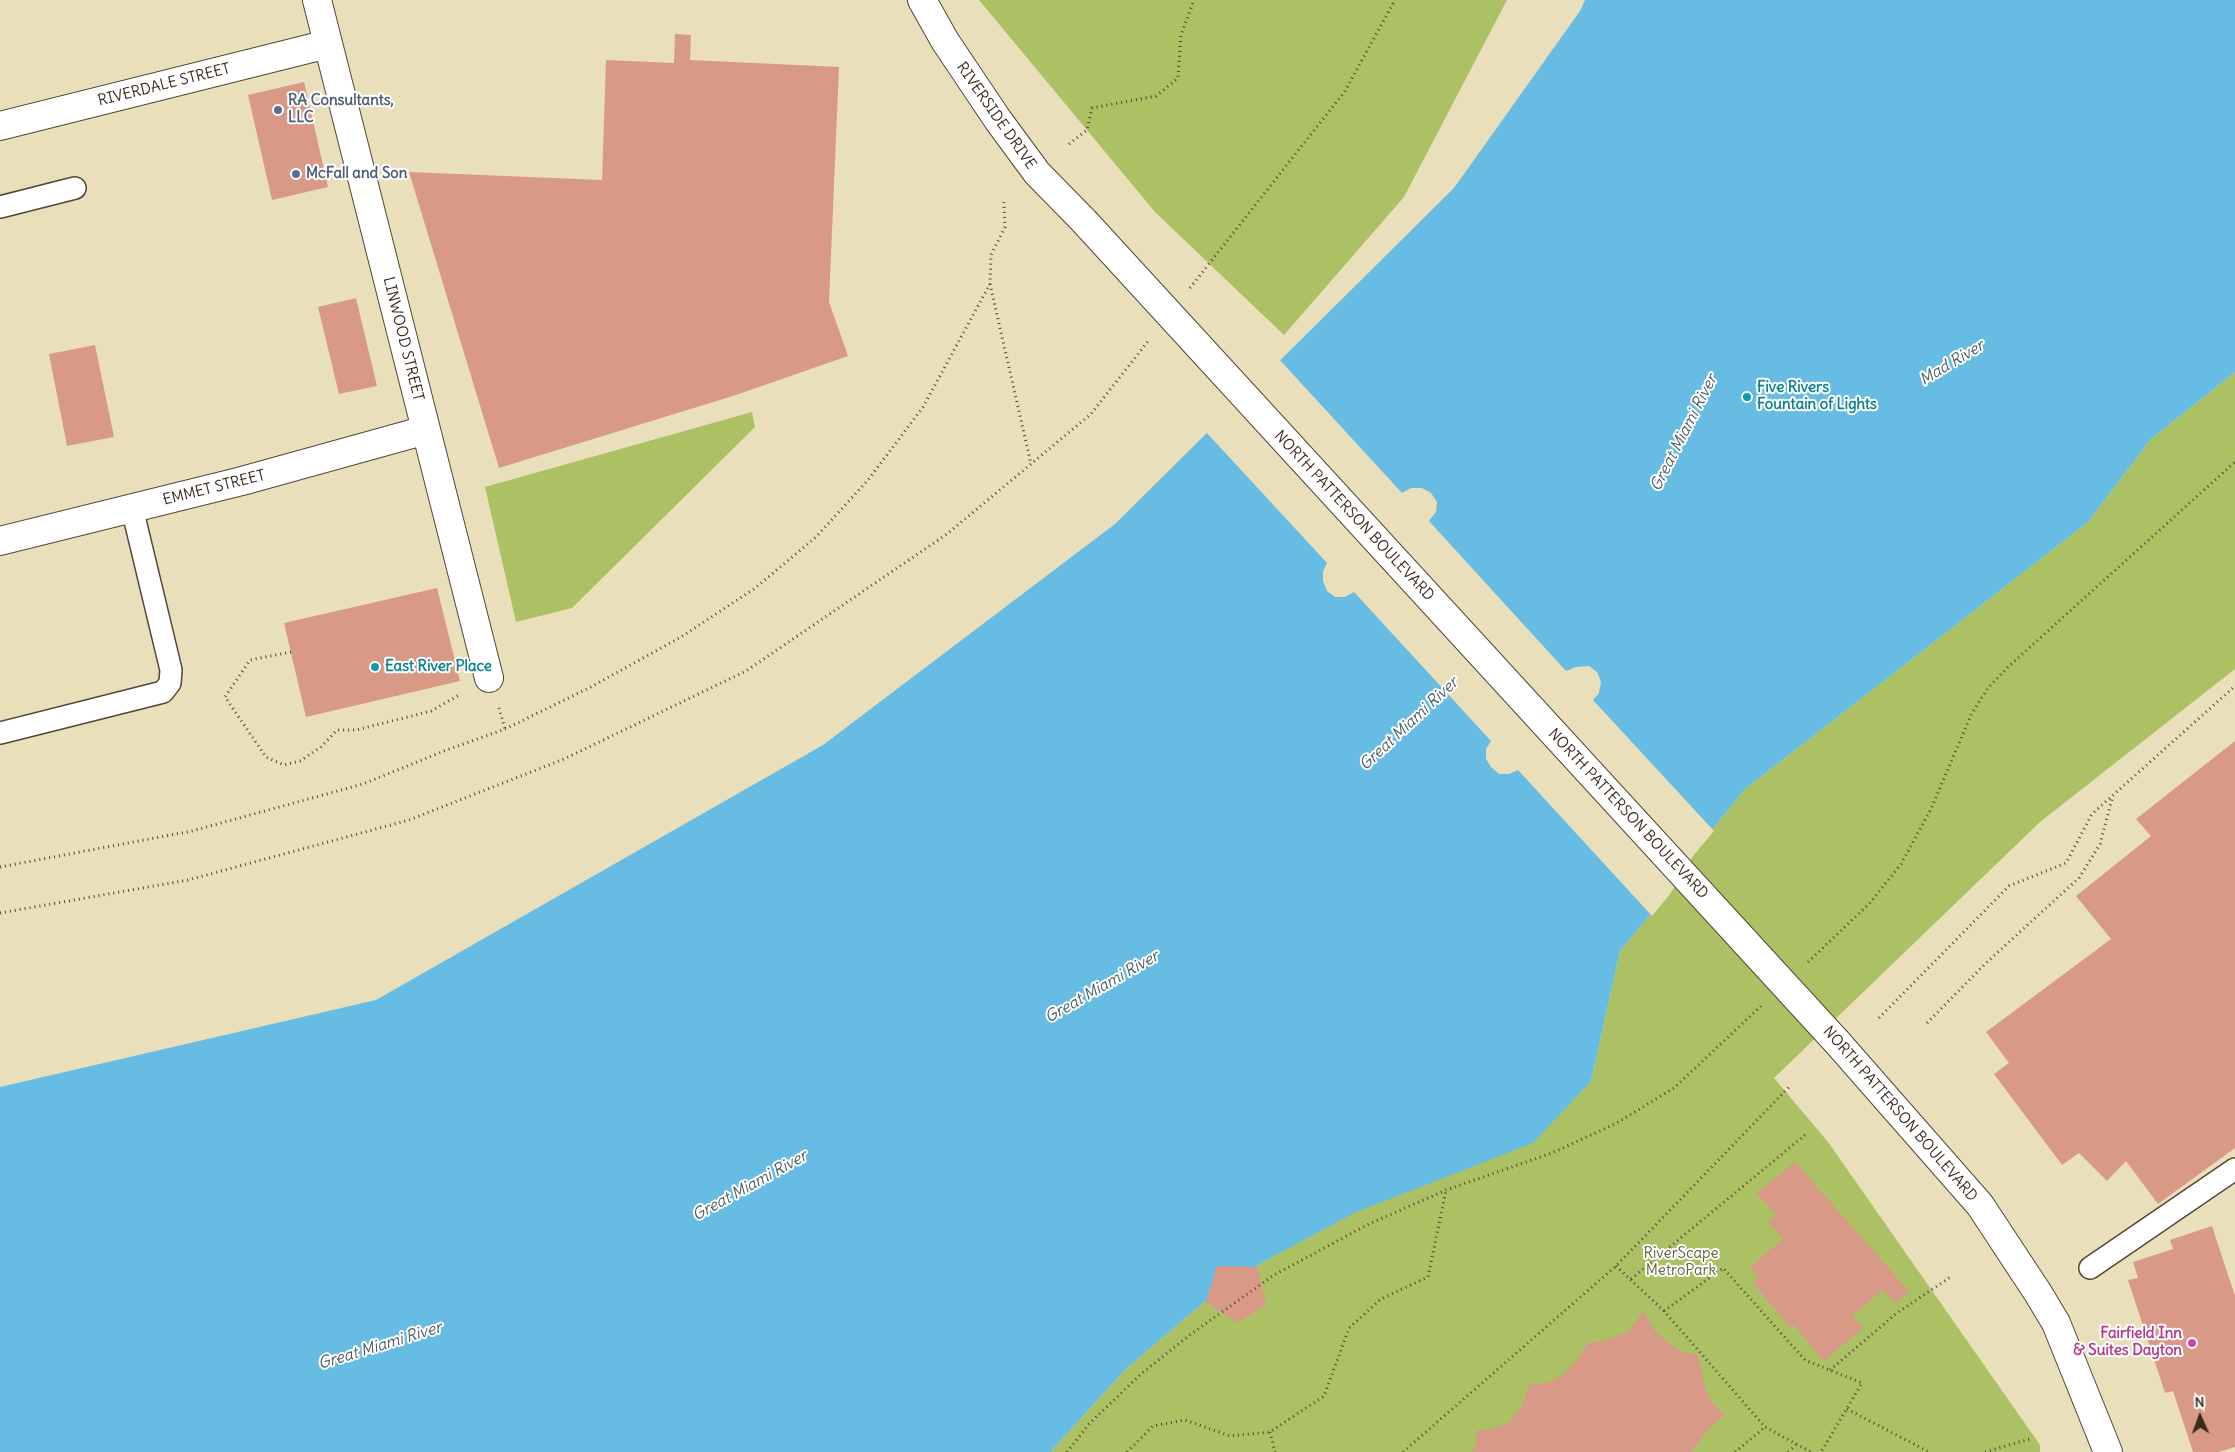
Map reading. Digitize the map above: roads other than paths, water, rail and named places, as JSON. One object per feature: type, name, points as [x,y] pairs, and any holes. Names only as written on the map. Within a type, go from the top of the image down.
[{"type":"main road","name":"LINWOOD STREET","points":[[317,0],[489,678]]},
{"type":"main road","name":"RIVERSIDE DRIVE","points":[[922,0],[945,41],[1036,173],[1084,221]]},
{"type":"main road","name":"RIVERDALE STREET","points":[[0,126],[328,44]]},
{"type":"main road","name":"NORTH PATTERSON BOULEVARD","points":[[1084,221],[1837,1042],[1980,1205],[2056,1323],[2108,1452]]},
{"type":"main road","name":"EMMET STREET","points":[[0,541],[242,481],[426,430]]},
{"type":"lane","points":[[0,207],[74,188]]},
{"type":"lane","points":[[0,733],[162,692],[170,683],[171,670],[132,508]]},
{"type":"lane","points":[[2090,1268],[2235,1169]]},
{"type":"water","points":[[1585,0],[2235,0],[2235,372],[2150,440],[2088,522],[1745,789],[1691,855],[1668,893],[1620,951],[1591,1081],[1533,1143],[1354,1213],[1263,1262],[1204,1302],[1126,1369],[1050,1452],[0,1452],[0,1087],[376,1000],[823,745],[1115,524],[1454,188],[1580,11]]},
{"type":"place","name":"RA Consultants, LLC","points":[[278,110]]},
{"type":"place","name":"McFall and Son","points":[[296,174]]},
{"type":"place","name":"Five Rivers Fountain of Lights","points":[[1747,397]]},
{"type":"place","name":"East River Place","points":[[375,667]]},
{"type":"place","name":"Fairfield Inn & Suites Dayton","points":[[2192,1343]]},
{"type":"water label","name":"Mad River","points":[[1952,363]]},
{"type":"water label","name":"Great Miami River","points":[[1684,433]]},
{"type":"water label","name":"Great Miami River","points":[[1409,724]]},
{"type":"water label","name":"Great Miami River","points":[[1102,987]]},
{"type":"water label","name":"Great Miami River","points":[[750,1186]]},
{"type":"water label","name":"Great Miami River","points":[[380,1346]]},
{"type":"park label","name":"RiverScape MetroPark","points":[[1681,1262]]}]
